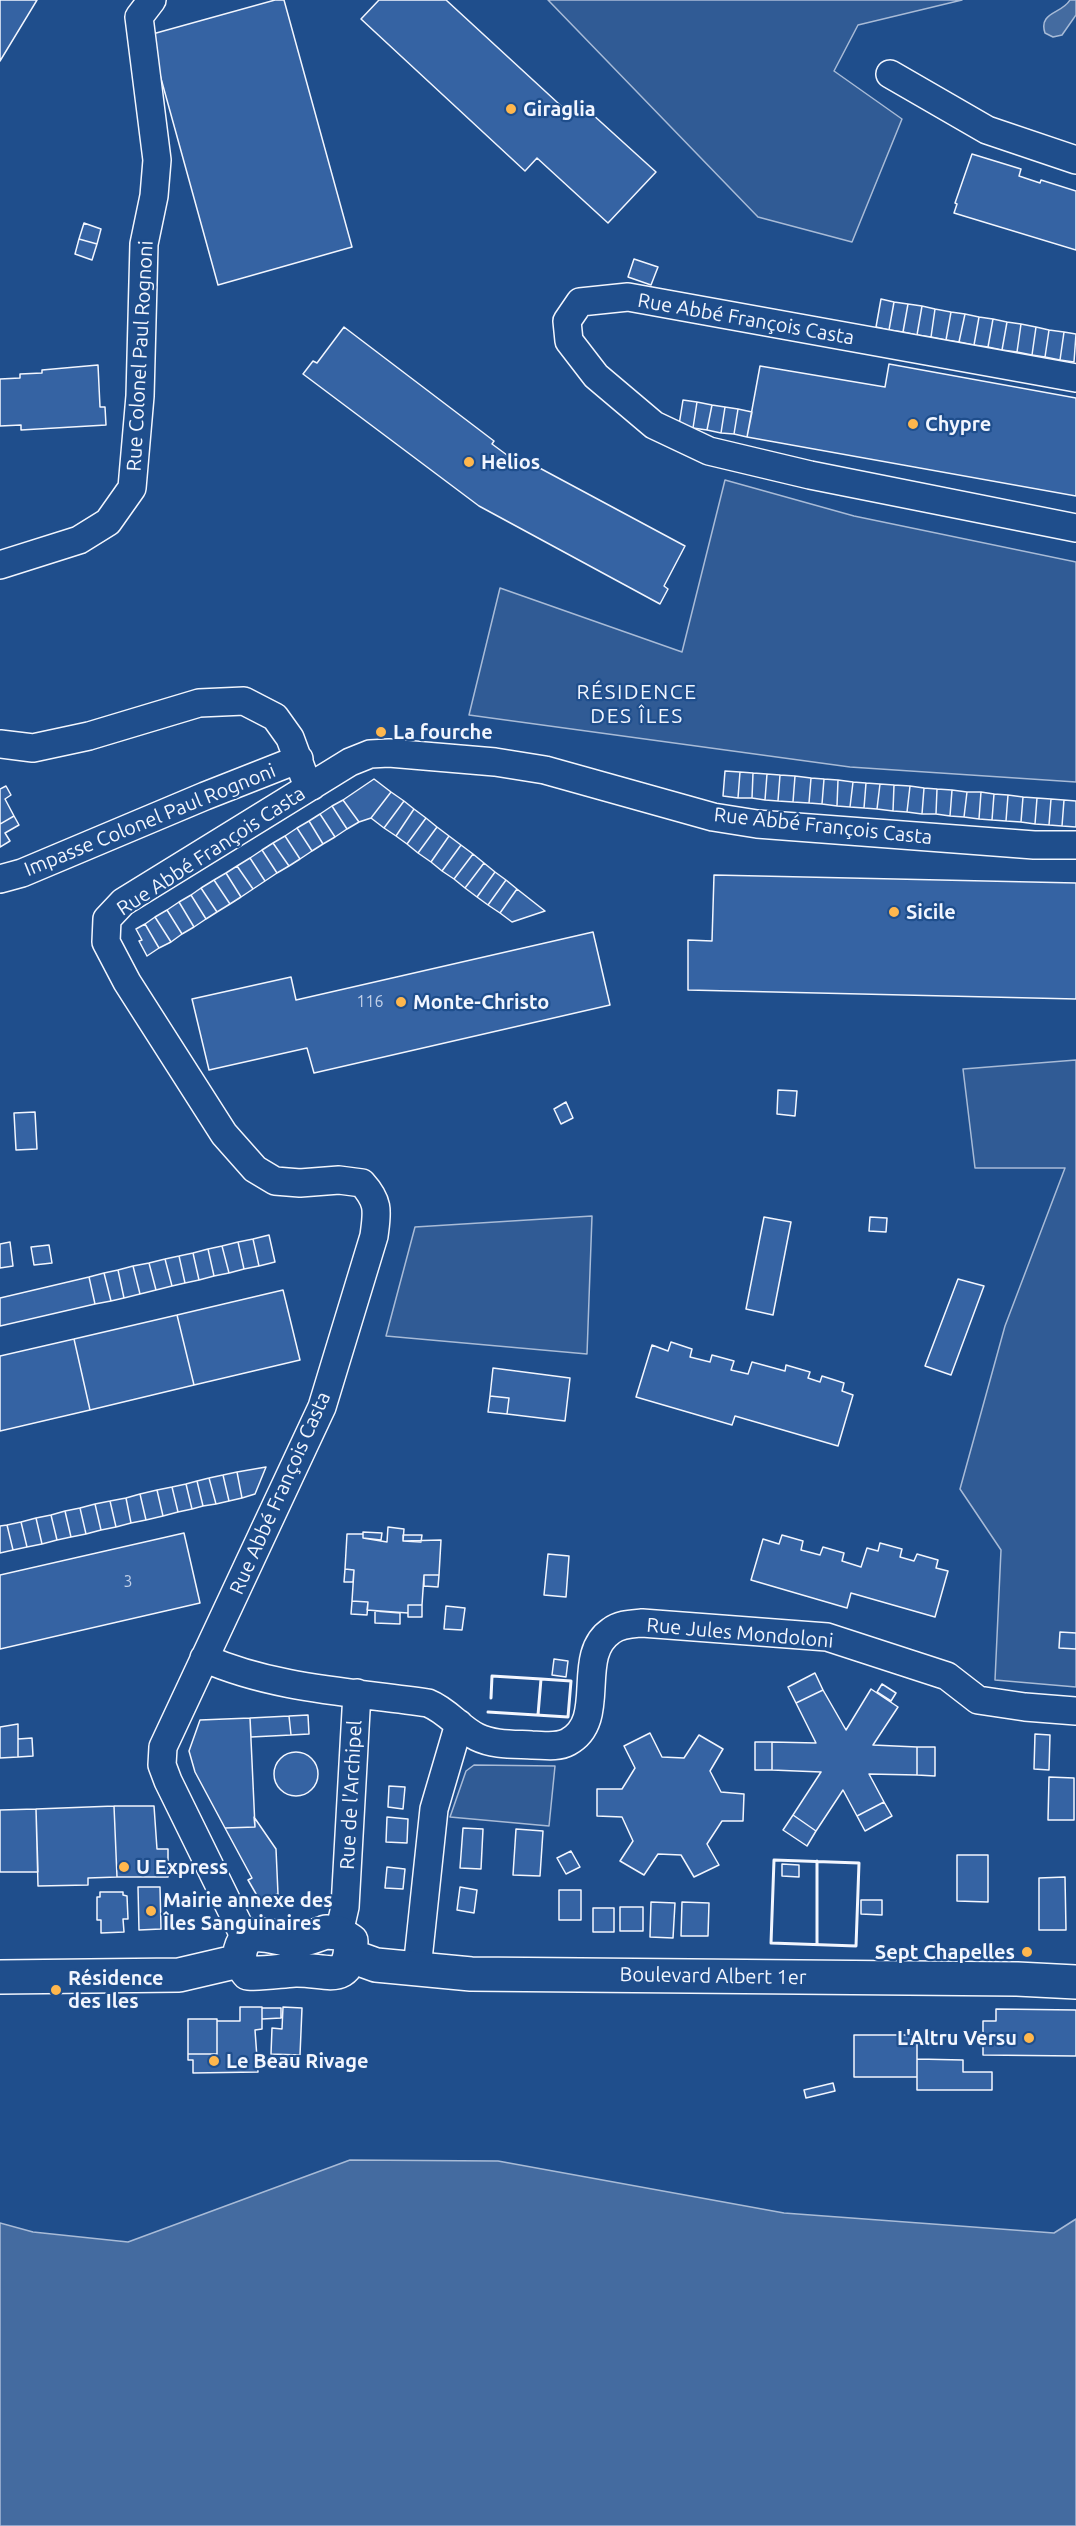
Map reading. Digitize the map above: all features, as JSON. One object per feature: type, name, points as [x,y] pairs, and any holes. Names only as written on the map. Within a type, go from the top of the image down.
[{"type":"main road","points":[[0,1977],[179,1975],[243,1951],[248,1973],[265,1974],[297,1970],[327,1974],[342,1970],[349,1963],[345,1944]]},
{"type":"main road","name":"Boulevard Albert 1er","points":[[345,1944],[376,1965],[471,1974],[1017,1979],[1076,1982]]},
{"type":"street","name":"Rue Colonel Paul Rognoni","points":[[0,565],[79,540],[108,522],[132,488],[140,396],[144,244],[154,196],[157,160],[139,17],[152,0]]},
{"type":"street","points":[[890,74],[987,130],[1076,160]]},
{"type":"street","name":"Rue Abbé François Casta","points":[[1076,378],[628,297],[580,302],[567,321],[569,341],[596,376],[654,425],[709,451],[810,475],[1076,528]]},
{"type":"street","points":[[0,744],[33,748],[88,736],[199,703],[244,701],[275,717],[291,738],[304,776],[312,786]]},
{"type":"street","name":"Rue Abbé François Casta","points":[[204,1658],[322,1407],[375,1236],[378,1209],[373,1195],[362,1183],[339,1180],[300,1184],[275,1181],[255,1169],[224,1134],[127,982],[106,942],[107,919],[123,902],[350,762],[370,754],[438,756],[545,770],[713,817],[757,824],[1034,845],[1076,845]]},
{"type":"street","name":"Impasse Colonel Paul Rognoni","points":[[0,879],[22,873],[299,759]]},
{"type":"street","name":"Rue Jules Mondoloni","points":[[204,1658],[235,1672],[270,1680],[428,1703],[442,1708],[476,1737],[491,1742],[554,1746],[567,1742],[581,1732],[587,1718],[593,1667],[596,1651],[601,1641],[611,1631],[625,1625],[642,1623],[827,1637],[947,1676],[978,1700],[1076,1711]]},
{"type":"street","points":[[204,1658],[163,1747],[162,1765],[230,1904],[243,1951]]},
{"type":"street","name":"Rue de l'Archipel","points":[[345,1944],[357,1693]]},
{"type":"street","points":[[417,1969],[434,1809],[459,1724]]},
{"type":"shaded area","points":[[548,0],[962,0],[858,25],[834,71],[902,119],[852,242],[758,217]]},
{"type":"shaded area","points":[[1070,0],[1076,0],[1076,15],[1062,35],[1053,37],[1045,33],[1044,26],[1048,17]]},
{"type":"shaded area","points":[[725,480],[854,516],[1076,562],[1076,782],[850,767],[469,715],[500,588],[682,652]]},
{"type":"shaded area","points":[[1076,1060],[1076,1687],[995,1680],[1001,1550],[960,1489],[1005,1326],[1065,1168],[975,1168],[963,1069]]},
{"type":"shaded area","points":[[592,1216],[587,1354],[386,1336],[415,1227]]},
{"type":"shaded area","points":[[474,1765],[555,1766],[549,1826],[450,1817],[466,1771]]},
{"type":"shaded area","points":[[350,2160],[498,2161],[784,2213],[1054,2233],[1076,2219],[1076,2526],[0,2526],[0,2223],[33,2232],[128,2242]]},
{"type":"building","points":[[0,0],[37,0],[0,61]]},
{"type":"building","points":[[275,0],[284,0],[352,247],[218,285],[149,35]]},
{"type":"building","name":"Giraglia","points":[[379,0],[446,0],[571,115],[581,104],[656,172],[608,223],[537,158],[525,171],[361,19]]},
{"type":"building","points":[[972,154],[1021,169],[1019,176],[1076,191],[1076,250],[954,213],[957,204],[955,203]]},
{"type":"building","points":[[84,223],[101,229],[97,244],[79,239]]},
{"type":"building","points":[[79,239],[97,244],[92,260],[75,254]]},
{"type":"building","points":[[634,259],[658,267],[651,285],[628,277]]},
{"type":"building","points":[[881,299],[894,302],[889,330],[876,327]]},
{"type":"building","points":[[894,302],[908,304],[903,332],[889,330]]},
{"type":"building","points":[[908,304],[922,306],[917,335],[903,332]]},
{"type":"building","points":[[922,306],[935,309],[931,337],[917,335]]},
{"type":"building","points":[[935,309],[951,312],[946,340],[931,337]]},
{"type":"building","points":[[951,312],[965,314],[959,342],[946,340]]},
{"type":"building","points":[[965,314],[979,317],[974,345],[959,342]]},
{"type":"building","points":[[979,317],[993,319],[988,347],[974,345]]},
{"type":"building","points":[[993,319],[1007,322],[1002,350],[988,347]]},
{"type":"building","points":[[1007,322],[1021,324],[1017,352],[1002,350]]},
{"type":"building","points":[[1021,324],[1036,327],[1032,355],[1017,352]]},
{"type":"building","name":"Helios","points":[[344,327],[494,441],[492,444],[511,458],[532,468],[534,465],[685,546],[664,586],[668,589],[660,604],[479,506],[303,374],[313,361],[317,363]]},
{"type":"building","points":[[1036,327],[1049,330],[1045,357],[1032,355]]},
{"type":"building","points":[[1049,330],[1064,332],[1060,360],[1045,357]]},
{"type":"building","points":[[1064,332],[1076,334],[1074,362],[1060,360]]},
{"type":"building","name":"Chypre","points":[[889,364],[1076,398],[1076,496],[747,437],[760,366],[885,387]]},
{"type":"building","points":[[98,365],[100,407],[105,407],[106,425],[21,430],[21,425],[0,426],[0,379],[20,378],[20,374],[42,373],[42,370]]},
{"type":"building","points":[[683,400],[697,402],[693,428],[679,425]]},
{"type":"building","points":[[697,402],[712,405],[707,430],[693,428]]},
{"type":"building","points":[[712,405],[725,407],[721,433],[707,430]]},
{"type":"building","points":[[725,407],[738,409],[734,434],[721,433]]},
{"type":"building","points":[[738,409],[752,412],[747,437],[734,434]]},
{"type":"building","points":[[725,771],[740,772],[738,798],[723,796]]},
{"type":"building","points":[[740,772],[753,773],[752,798],[738,798]]},
{"type":"building","points":[[753,773],[767,774],[765,800],[752,798]]},
{"type":"building","points":[[767,774],[780,775],[778,801],[765,800]]},
{"type":"building","points":[[780,775],[795,776],[793,802],[778,801]]},
{"type":"building","points":[[795,776],[811,778],[809,803],[793,802]]},
{"type":"building","points":[[811,778],[824,779],[822,804],[809,803]]},
{"type":"building","points":[[374,779],[391,792],[371,818],[359,822],[343,800]]},
{"type":"building","points":[[824,779],[838,780],[837,806],[822,804]]},
{"type":"building","points":[[838,780],[853,782],[850,807],[837,806]]},
{"type":"building","points":[[853,782],[866,783],[864,808],[850,807]]},
{"type":"building","points":[[866,783],[880,784],[877,809],[864,808]]},
{"type":"building","points":[[880,784],[894,785],[893,811],[877,809]]},
{"type":"building","points":[[894,785],[910,786],[907,812],[893,811]]},
{"type":"building","points":[[6,786],[11,795],[5,799],[14,816],[0,824],[0,789]]},
{"type":"building","points":[[910,786],[924,788],[922,814],[907,812]]},
{"type":"building","points":[[924,788],[937,789],[936,814],[922,814]]},
{"type":"building","points":[[937,789],[952,790],[950,816],[936,814]]},
{"type":"building","points":[[952,790],[967,792],[964,817],[950,816]]},
{"type":"building","points":[[391,792],[404,801],[384,828],[371,818]]},
{"type":"building","points":[[967,792],[981,792],[979,819],[964,817]]},
{"type":"building","points":[[981,792],[994,794],[992,820],[979,819]]},
{"type":"building","points":[[994,794],[1008,795],[1006,821],[992,820]]},
{"type":"building","points":[[1008,795],[1023,797],[1021,822],[1006,821]]},
{"type":"building","points":[[1023,797],[1037,798],[1035,824],[1021,822]]},
{"type":"building","points":[[1037,798],[1051,799],[1049,825],[1035,824]]},
{"type":"building","points":[[1051,799],[1064,800],[1062,826],[1049,825]]},
{"type":"building","points":[[343,800],[359,822],[347,829],[332,806]]},
{"type":"building","points":[[1064,800],[1076,801],[1076,827],[1062,826]]},
{"type":"building","points":[[404,801],[414,809],[396,836],[384,828]]},
{"type":"building","points":[[332,806],[347,829],[335,837],[320,814]]},
{"type":"building","points":[[414,809],[426,818],[407,844],[396,836]]},
{"type":"building","points":[[320,814],[335,837],[323,844],[309,821]]},
{"type":"building","points":[[14,816],[19,825],[5,833],[10,841],[0,847],[0,824]]},
{"type":"building","points":[[426,818],[437,827],[418,853],[407,844]]},
{"type":"building","points":[[309,821],[323,844],[312,851],[297,828]]},
{"type":"building","points":[[437,827],[449,836],[431,862],[418,853]]},
{"type":"building","points":[[297,828],[312,851],[300,859],[285,836]]},
{"type":"building","points":[[285,836],[300,859],[289,866],[273,843]]},
{"type":"building","points":[[449,836],[461,845],[442,871],[431,862]]},
{"type":"building","points":[[273,843],[289,866],[277,873],[262,850]]},
{"type":"building","points":[[461,845],[473,854],[454,879],[442,871]]},
{"type":"building","points":[[262,850],[277,873],[265,881],[250,858]]},
{"type":"building","points":[[473,854],[484,863],[465,888],[454,879]]},
{"type":"building","points":[[250,858],[265,881],[253,889],[237,866]]},
{"type":"building","points":[[484,863],[495,872],[477,897],[465,888]]},
{"type":"building","points":[[237,866],[253,889],[241,897],[226,873]]},
{"type":"building","points":[[495,872],[506,880],[488,905],[477,897]]},
{"type":"building","points":[[226,873],[241,897],[230,904],[214,880]]},
{"type":"building","name":"Sicile","points":[[714,875],[1076,883],[1076,999],[688,990],[688,940],[712,941]]},
{"type":"building","points":[[214,880],[230,904],[217,912],[201,888]]},
{"type":"building","points":[[506,880],[517,889],[500,913],[488,905]]},
{"type":"building","points":[[201,888],[217,912],[206,919],[191,895]]},
{"type":"building","points":[[517,889],[545,911],[512,922],[500,913]]},
{"type":"building","points":[[191,895],[206,919],[194,927],[179,902]]},
{"type":"building","points":[[179,902],[194,927],[182,934],[167,910]]},
{"type":"building","points":[[167,910],[182,934],[171,942],[155,917]]},
{"type":"building","points":[[155,917],[171,942],[159,948],[145,924]]},
{"type":"building","points":[[145,924],[159,948],[147,956],[136,929]]},
{"type":"building","name":"Monte-Christo","points":[[593,932],[610,1005],[314,1073],[307,1048],[209,1070],[192,999],[291,977],[296,1000]]},
{"type":"building","points":[[778,1090],[797,1091],[795,1116],[777,1114]]},
{"type":"building","points":[[566,1102],[573,1118],[561,1124],[554,1109]]},
{"type":"building","points":[[35,1112],[37,1149],[16,1150],[14,1113]]},
{"type":"building","points":[[764,1217],[791,1222],[773,1315],[746,1309]]},
{"type":"building","points":[[870,1217],[887,1218],[886,1232],[869,1231]]},
{"type":"building","points":[[269,1235],[275,1262],[259,1266],[253,1239]]},
{"type":"building","points":[[253,1239],[259,1266],[244,1269],[238,1242]]},
{"type":"building","points":[[10,1242],[13,1266],[0,1268],[0,1244]]},
{"type":"building","points":[[238,1242],[244,1269],[229,1273],[222,1246]]},
{"type":"building","points":[[49,1245],[52,1263],[34,1265],[31,1247]]},
{"type":"building","points":[[222,1246],[229,1273],[214,1276],[208,1249]]},
{"type":"building","points":[[208,1249],[214,1276],[199,1280],[193,1253]]},
{"type":"building","points":[[193,1253],[199,1280],[185,1283],[179,1256]]},
{"type":"building","points":[[179,1256],[185,1283],[172,1286],[165,1259]]},
{"type":"building","points":[[165,1259],[172,1286],[156,1290],[149,1263]]},
{"type":"building","points":[[149,1263],[156,1290],[140,1294],[133,1266]]},
{"type":"building","points":[[133,1266],[140,1294],[124,1298],[118,1270]]},
{"type":"building","points":[[118,1270],[124,1298],[111,1301],[104,1273]]},
{"type":"building","points":[[104,1273],[111,1301],[95,1304],[89,1277]]},
{"type":"building","points":[[89,1277],[95,1304],[0,1326],[0,1298]]},
{"type":"building","points":[[958,1279],[984,1286],[951,1375],[925,1366]]},
{"type":"building","points":[[283,1290],[300,1360],[194,1385],[177,1315]]},
{"type":"building","points":[[177,1315],[194,1385],[90,1410],[74,1339]]},
{"type":"building","points":[[74,1339],[90,1410],[0,1431],[0,1356]]},
{"type":"building","points":[[671,1342],[692,1349],[690,1357],[710,1362],[712,1355],[734,1361],[731,1370],[748,1374],[752,1362],[785,1371],[786,1365],[810,1372],[808,1378],[820,1382],[822,1376],[844,1383],[842,1391],[853,1395],[838,1446],[735,1416],[732,1425],[636,1397],[652,1345],[668,1351]]},
{"type":"building","points":[[493,1368],[570,1378],[565,1421],[507,1414],[509,1398],[490,1396]]},
{"type":"building","points":[[490,1396],[509,1398],[507,1414],[488,1412]]},
{"type":"building","points":[[266,1467],[255,1494],[242,1498],[237,1472]]},
{"type":"building","points":[[237,1472],[242,1498],[229,1501],[223,1475]]},
{"type":"building","points":[[223,1475],[229,1501],[216,1504],[209,1478]]},
{"type":"building","points":[[209,1478],[216,1504],[203,1506],[197,1481]]},
{"type":"building","points":[[197,1481],[203,1506],[192,1509],[186,1484]]},
{"type":"building","points":[[186,1484],[192,1509],[178,1512],[172,1487]]},
{"type":"building","points":[[172,1487],[178,1512],[163,1516],[157,1490]]},
{"type":"building","points":[[157,1490],[163,1516],[146,1520],[140,1494]]},
{"type":"building","points":[[140,1494],[146,1520],[131,1523],[126,1498]]},
{"type":"building","points":[[126,1498],[131,1523],[116,1527],[110,1501]]},
{"type":"building","points":[[110,1501],[116,1527],[101,1530],[95,1504]]},
{"type":"building","points":[[95,1504],[101,1530],[86,1534],[80,1508]]},
{"type":"building","points":[[80,1508],[86,1534],[71,1537],[65,1511]]},
{"type":"building","points":[[65,1511],[71,1537],[57,1540],[51,1515]]},
{"type":"building","points":[[51,1515],[57,1540],[42,1544],[36,1518]]},
{"type":"building","points":[[36,1518],[42,1544],[27,1547],[21,1522]]},
{"type":"building","points":[[21,1522],[27,1547],[13,1550],[7,1525]]},
{"type":"building","points":[[7,1525],[13,1550],[0,1553],[0,1526]]},
{"type":"building","points":[[388,1527],[404,1529],[403,1541],[441,1540],[439,1575],[424,1575],[422,1605],[408,1605],[408,1613],[367,1610],[368,1602],[352,1601],[354,1570],[345,1569],[347,1534],[363,1534],[363,1538],[387,1542]]},
{"type":"building","points":[[363,1532],[382,1533],[381,1540],[363,1538]]},
{"type":"building","points":[[184,1533],[200,1603],[0,1649],[0,1575]]},
{"type":"building","points":[[403,1535],[422,1535],[421,1542],[403,1541]]},
{"type":"building","points":[[782,1535],[803,1541],[801,1550],[820,1555],[823,1547],[844,1553],[842,1561],[861,1567],[867,1548],[878,1551],[880,1543],[902,1549],[900,1557],[914,1561],[917,1554],[938,1560],[936,1568],[948,1571],[935,1617],[851,1593],[847,1608],[751,1580],[763,1539],[779,1544]]},
{"type":"building","points":[[548,1554],[569,1556],[566,1597],[544,1595]]},
{"type":"building","points":[[345,1569],[354,1570],[353,1582],[344,1582]]},
{"type":"building","points":[[424,1575],[439,1575],[438,1587],[424,1586]]},
{"type":"building","points":[[352,1601],[368,1602],[367,1615],[351,1614]]},
{"type":"building","points":[[408,1605],[422,1605],[422,1617],[408,1617]]},
{"type":"building","points":[[446,1606],[465,1608],[462,1630],[444,1629]]},
{"type":"building","points":[[375,1611],[400,1613],[400,1624],[375,1623]]},
{"type":"building","points":[[1060,1632],[1076,1633],[1076,1649],[1059,1648]]},
{"type":"building","points":[[554,1659],[568,1661],[566,1677],[552,1675]]},
{"type":"building","points":[[815,1673],[823,1690],[796,1703],[788,1687]]},
{"type":"building","points":[[882,1684],[896,1693],[891,1701],[877,1692]]},
{"type":"building","points":[[871,1689],[898,1707],[873,1745],[917,1747],[917,1775],[869,1774],[884,1802],[857,1816],[843,1790],[816,1831],[793,1815],[821,1772],[772,1770],[772,1742],[816,1743],[796,1703],[823,1690],[846,1730]]},
{"type":"building","points":[[308,1715],[309,1734],[291,1735],[289,1716]]},
{"type":"building","points":[[289,1716],[291,1735],[251,1737],[250,1718]]},
{"type":"building","points":[[250,1718],[255,1827],[225,1828],[195,1772],[189,1751],[200,1720]]},
{"type":"building","points":[[18,1724],[18,1757],[0,1758],[0,1727]]},
{"type":"building","points":[[650,1733],[662,1757],[684,1758],[699,1735],[723,1749],[710,1771],[721,1792],[744,1794],[743,1821],[722,1821],[707,1844],[719,1865],[694,1877],[681,1855],[658,1854],[644,1875],[620,1861],[633,1841],[622,1817],[597,1816],[597,1789],[622,1789],[635,1768],[624,1746]]},
{"type":"building","points":[[1035,1734],[1050,1735],[1049,1770],[1034,1769]]},
{"type":"building","points":[[32,1738],[33,1756],[18,1757],[18,1739]]},
{"type":"building","points":[[755,1742],[772,1742],[772,1770],[755,1770]]},
{"type":"building","points":[[917,1747],[935,1747],[935,1776],[917,1775]]},
{"type":"building","points":[[296,1752],[311,1759],[318,1774],[311,1789],[296,1796],[281,1789],[274,1774],[281,1759]]},
{"type":"building","points":[[1049,1777],[1074,1778],[1074,1820],[1048,1820]]},
{"type":"building","points":[[389,1786],[405,1787],[403,1809],[388,1807]]},
{"type":"building","points":[[884,1802],[892,1816],[865,1831],[857,1816]]},
{"type":"building","points":[[114,1806],[117,1877],[88,1878],[88,1885],[38,1886],[36,1809]]},
{"type":"building","points":[[114,1806],[154,1806],[157,1849],[168,1849],[168,1877],[117,1877]]},
{"type":"building","points":[[36,1809],[38,1872],[0,1872],[0,1810]]},
{"type":"building","points":[[793,1815],[816,1831],[807,1846],[783,1830]]},
{"type":"building","points":[[254,1817],[276,1849],[278,1894],[259,1899],[248,1880],[252,1878],[225,1828],[255,1827]]},
{"type":"building","points":[[387,1817],[408,1819],[407,1843],[386,1842]]},
{"type":"building","points":[[463,1828],[483,1829],[481,1869],[460,1868]]},
{"type":"building","points":[[516,1829],[543,1831],[540,1876],[513,1875]]},
{"type":"building","points":[[571,1851],[580,1867],[566,1874],[557,1858]]},
{"type":"building","points":[[957,1855],[988,1855],[988,1902],[957,1901]]},
{"type":"building","points":[[782,1864],[799,1865],[799,1877],[782,1876]]},
{"type":"building","points":[[387,1867],[405,1869],[403,1889],[385,1888]]},
{"type":"building","points":[[1065,1877],[1066,1930],[1039,1930],[1039,1878]]},
{"type":"building","points":[[138,1887],[160,1887],[161,1929],[139,1930]]},
{"type":"building","points":[[460,1887],[477,1890],[474,1913],[457,1910]]},
{"type":"building","points":[[559,1890],[581,1890],[581,1920],[559,1920]]},
{"type":"building","points":[[100,1892],[123,1892],[123,1895],[127,1896],[128,1919],[123,1919],[124,1932],[101,1933],[101,1920],[97,1920],[97,1897],[100,1897]]},
{"type":"building","points":[[861,1900],[882,1900],[882,1915],[861,1914]]},
{"type":"building","points":[[651,1902],[675,1903],[673,1938],[650,1937]]},
{"type":"building","points":[[682,1902],[709,1903],[708,1936],[681,1936]]},
{"type":"building","points":[[620,1907],[643,1907],[643,1931],[620,1931]]},
{"type":"building","points":[[593,1908],[614,1908],[614,1932],[593,1932]]},
{"type":"building","points":[[240,2007],[262,2007],[262,2029],[255,2030],[258,2072],[193,2073],[193,2060],[188,2060],[188,2054],[217,2054],[217,2021],[240,2021]]},
{"type":"building","points":[[283,2007],[302,2008],[300,2055],[271,2054],[272,2028],[282,2029]]},
{"type":"building","points":[[262,2008],[281,2008],[281,2018],[262,2019]]},
{"type":"building","name":"L'Altru Versu","points":[[996,2009],[1076,2010],[1076,2056],[983,2055],[983,2021],[996,2021]]},
{"type":"building","points":[[188,2019],[217,2019],[217,2054],[188,2054]]},
{"type":"building","points":[[854,2035],[917,2035],[917,2077],[854,2077]]},
{"type":"building","points":[[917,2059],[963,2060],[963,2072],[992,2072],[992,2090],[917,2090]]},
{"type":"building","points":[[833,2083],[835,2091],[806,2098],[804,2090]]},
{"type":"wall","points":[[491,1698],[492,1676],[541,1679]]},
{"type":"wall","points":[[488,1712],[568,1717],[571,1681],[541,1679],[538,1715]]},
{"type":"wall","points":[[774,1860],[859,1863],[856,1946],[771,1943],[774,1860]]},
{"type":"wall","points":[[817,1861],[817,1944]]},
{"type":"place","name":"Giraglia","points":[[511,109]]},
{"type":"place","name":"Chypre","points":[[913,424]]},
{"type":"place","name":"Helios","points":[[469,462]]},
{"type":"place","name":"La fourche","points":[[381,732]]},
{"type":"place","name":"Sicile","points":[[894,912]]},
{"type":"place","name":"Monte-Christo","points":[[401,1002]]},
{"type":"place","name":"U Express","points":[[124,1867]]},
{"type":"place","name":"Mairie annexe des Îles Sanguinaires","points":[[151,1911]]},
{"type":"place","name":"Sept Chapelles","points":[[1027,1952]]},
{"type":"place","name":"Résidence des Iles","points":[[56,1990]]},
{"type":"place","name":"L'Altru Versu","points":[[1029,2038]]},
{"type":"place","name":"Le Beau Rivage","points":[[214,2061]]},
{"type":"district","name":"RÉSIDENCE DES ÎLES","points":[[637,704]]}]
